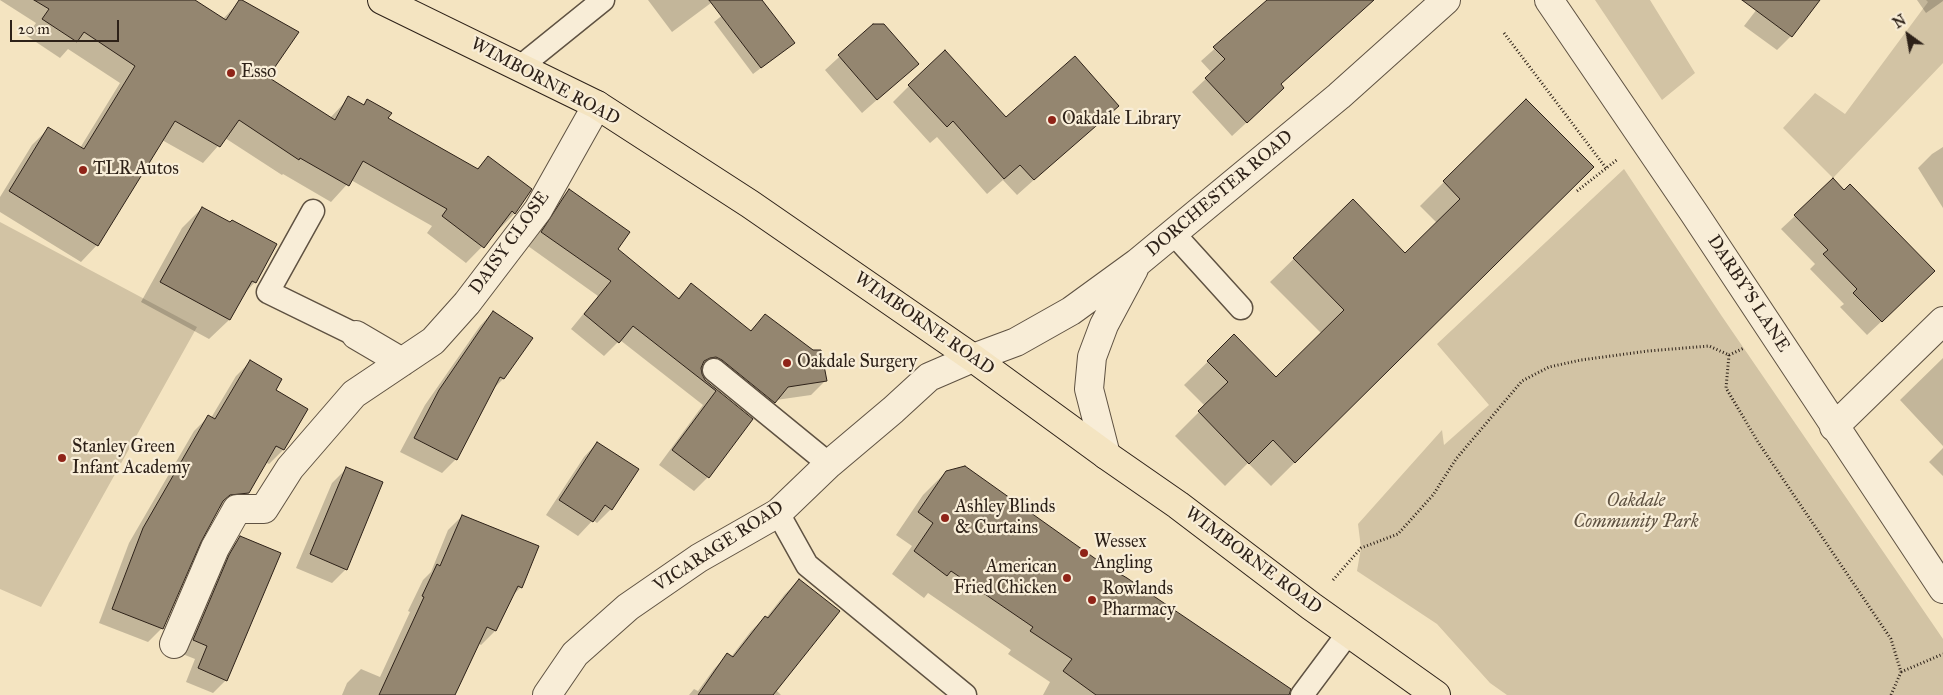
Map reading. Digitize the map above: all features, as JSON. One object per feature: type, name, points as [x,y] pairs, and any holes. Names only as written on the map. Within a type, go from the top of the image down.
[{"type":"highway","name":"WIMBORNE ROAD","points":[[382,0],[597,106],[750,204],[973,358],[1106,455],[1178,504],[1311,606],[1436,695]]},
{"type":"street","name":"DORCHESTER ROAD","points":[[973,358],[1016,342],[1071,311],[1137,263],[1339,96],[1446,0]]},
{"type":"street","name":"DARBY'S LANE","points":[[1550,0],[1694,213],[1943,589]]},
{"type":"street","name":"DAISY CLOSE","points":[[174,644],[215,548],[237,509],[264,509],[290,468],[354,394],[433,341],[467,303],[538,210],[597,106]]},
{"type":"street","points":[[1106,455],[1089,390],[1092,357],[1104,325],[1137,263]]},
{"type":"street","points":[[1834,427],[1943,321]]},
{"type":"street","points":[[356,335],[402,362]]},
{"type":"street","name":"VICARAGE ROAD","points":[[547,695],[575,654],[628,607],[699,558],[778,513],[829,464],[929,377],[973,358]]},
{"type":"lane","points":[[520,67],[603,0]]},
{"type":"lane","points":[[313,211],[268,292],[356,335]]},
{"type":"lane","points":[[1173,233],[1241,308]]},
{"type":"lane","points":[[714,370],[829,464]]},
{"type":"lane","points":[[778,513],[808,565],[965,695]]},
{"type":"lane","points":[[1302,695],[1349,632]]},
{"type":"path","points":[[1504,33],[1606,168],[1577,191]]},
{"type":"path","points":[[1311,606],[1361,548],[1398,534],[1433,495],[1456,460],[1522,381],[1549,367],[1581,360],[1648,351],[1709,346],[1729,355],[1726,388],[1758,442],[1891,639],[1901,672],[1891,695]]},
{"type":"path","points":[[1901,672],[1943,654]]},
{"type":"green space","points":[[1595,0],[1650,0],[1695,73],[1662,100]]},
{"type":"green space","points":[[1926,0],[1943,0],[1943,63],[1833,178],[1783,128],[1815,93],[1845,114],[1928,2]]},
{"type":"green space","name":"Oakdale Community Park","points":[[1624,169],[1721,315],[1943,639],[1943,695],[1507,695],[1490,683],[1437,624],[1357,571],[1361,548],[1358,524],[1442,430],[1444,445],[1489,405],[1437,344]]},
{"type":"green space","name":"Stanley Green Infant Academy","points":[[0,222],[197,327],[41,607],[0,589]]},
{"type":"building","points":[[34,0],[195,0],[226,20],[239,0],[242,0],[299,32],[268,77],[335,120],[348,96],[364,105],[367,99],[392,113],[388,118],[478,169],[488,156],[532,189],[515,214],[512,211],[484,248],[442,216],[447,209],[363,161],[349,186],[300,158],[299,160],[239,120],[220,147],[175,121],[98,246],[9,191],[48,127],[84,149],[135,66],[84,32],[77,42],[42,19],[49,9]]},
{"type":"building","points":[[709,0],[762,0],[795,43],[761,68]]},
{"type":"building","points":[[1267,0],[1374,0],[1281,84],[1284,88],[1247,123],[1205,78],[1225,59],[1213,47]]},
{"type":"building","points":[[1742,0],[1820,0],[1792,37]]},
{"type":"building","points":[[873,24],[884,24],[919,64],[877,100],[838,55]]},
{"type":"building","name":"Oakdale Library","points":[[945,50],[1006,117],[1075,56],[1119,106],[1034,180],[1020,165],[1004,179],[953,121],[947,127],[908,85]]},
{"type":"building","points":[[1526,99],[1594,167],[1295,463],[1273,440],[1249,464],[1198,411],[1228,382],[1207,361],[1234,334],[1276,377],[1344,310],[1293,258],[1353,199],[1405,253],[1460,199],[1443,181]]},
{"type":"building","points":[[1833,178],[1844,190],[1850,184],[1935,271],[1882,322],[1853,293],[1857,289],[1823,254],[1828,250],[1794,215]]},
{"type":"building","points":[[569,189],[630,232],[618,249],[679,299],[691,283],[751,331],[765,314],[813,350],[821,350],[827,381],[788,387],[775,403],[722,360],[716,357],[704,361],[701,368],[705,380],[753,419],[709,478],[672,450],[716,391],[633,326],[619,343],[584,314],[611,281],[541,232]]},
{"type":"building","points":[[202,207],[230,222],[232,220],[277,244],[256,283],[252,281],[230,320],[160,282]]},
{"type":"building","points":[[493,311],[533,338],[504,379],[500,377],[457,460],[414,438],[439,390]]},
{"type":"building","points":[[250,360],[282,379],[276,390],[308,409],[284,450],[276,446],[249,493],[230,495],[223,501],[201,542],[163,629],[112,609],[143,528],[208,415],[215,419]]},
{"type":"building","points":[[597,442],[639,469],[612,510],[605,505],[593,522],[559,500]]},
{"type":"building","points":[[965,466],[1100,562],[1127,578],[1291,689],[1289,695],[1096,695],[1063,671],[1072,659],[1030,631],[1033,627],[951,571],[947,576],[914,551],[933,523],[918,512],[946,471]]},
{"type":"building","points":[[346,467],[383,482],[347,570],[310,554]]},
{"type":"building","points":[[462,515],[539,546],[522,588],[518,586],[496,631],[487,627],[455,695],[379,695],[424,597],[422,596],[437,564],[440,566]]},
{"type":"building","points":[[240,536],[281,553],[227,681],[198,668],[207,646],[193,640],[229,555]]},
{"type":"building","points":[[799,579],[840,611],[773,695],[698,695],[727,653],[733,657],[765,616],[768,618]]},
{"type":"place","name":"Esso","points":[[231,73]]},
{"type":"place","name":"Oakdale Library","points":[[1052,120]]},
{"type":"place","name":"TLR Autos","points":[[83,170]]},
{"type":"place","name":"Oakdale Surgery","points":[[787,363]]},
{"type":"place","name":"Stanley Green Infant Academy","points":[[62,458]]},
{"type":"place","name":"Ashley Blinds & Curtains","points":[[945,518]]},
{"type":"place","name":"Wessex Angling","points":[[1084,553]]},
{"type":"place","name":"American Fried Chicken","points":[[1067,578]]},
{"type":"place","name":"Rowlands Pharmacy","points":[[1092,600]]}]
